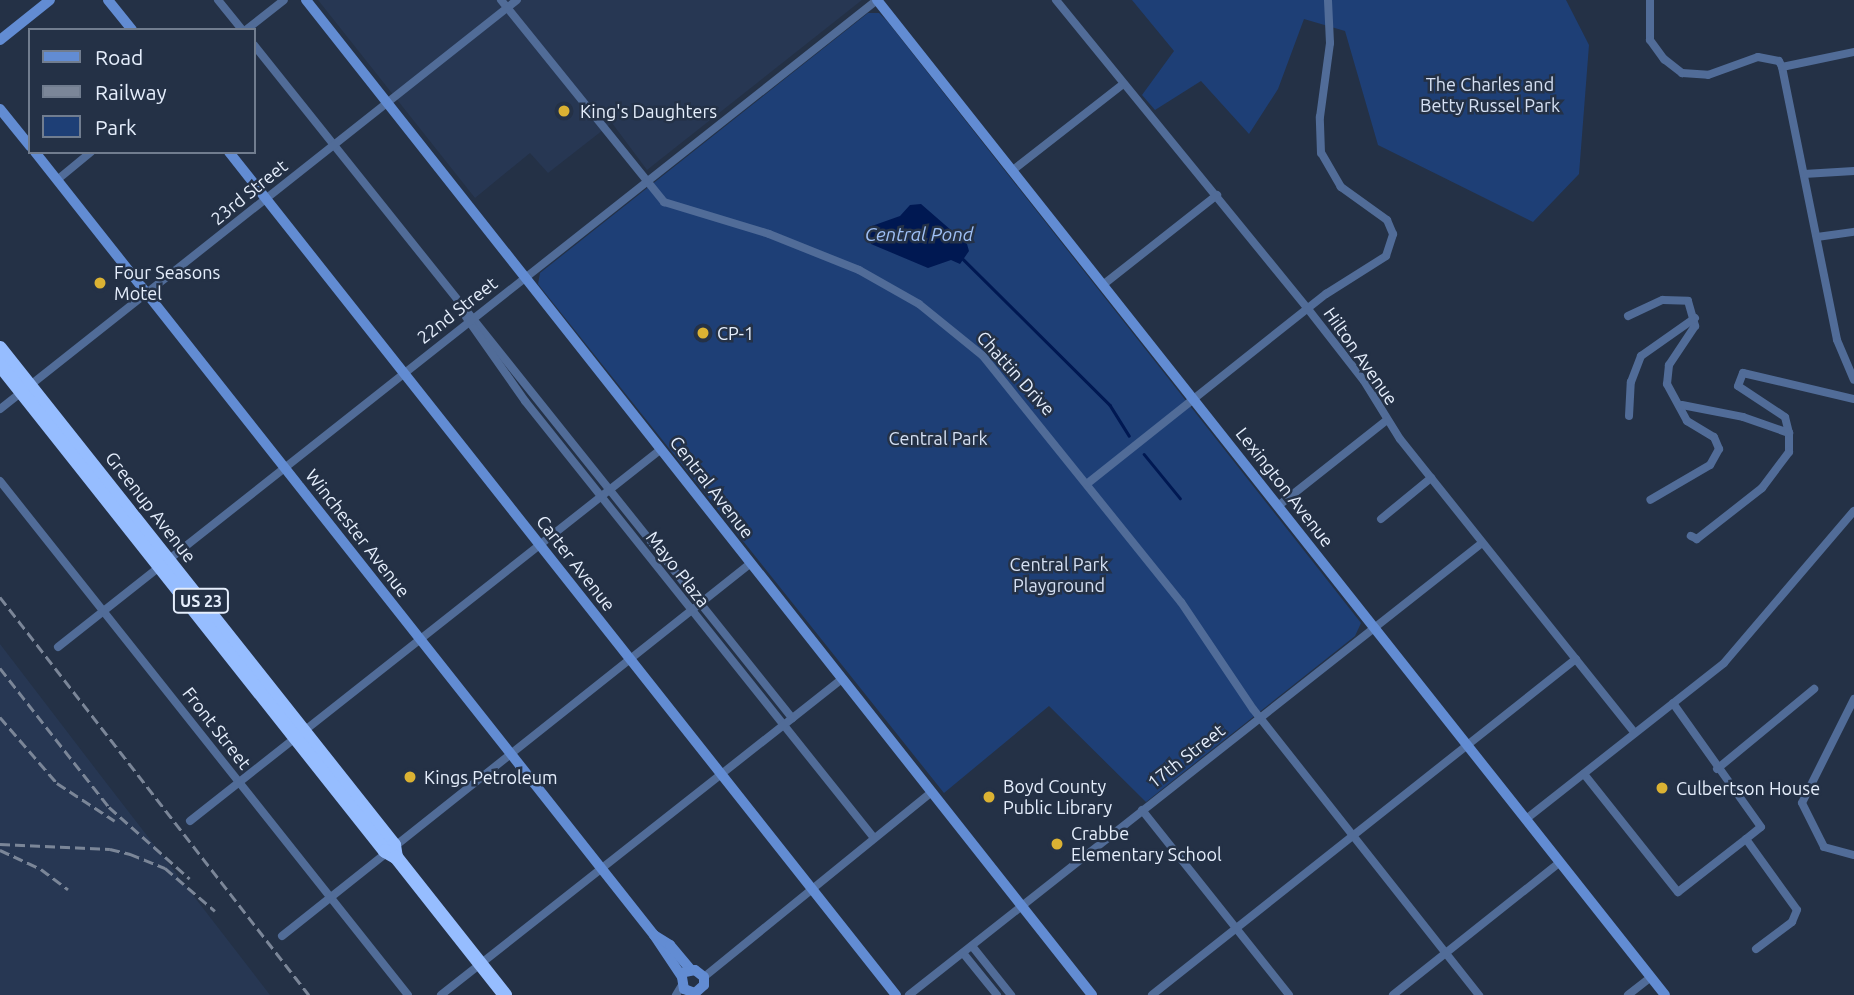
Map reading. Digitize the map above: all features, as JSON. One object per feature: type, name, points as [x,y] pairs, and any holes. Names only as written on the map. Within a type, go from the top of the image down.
[{"type":"highway","name":"Greenup Avenue","points":[[0,348],[26,389],[505,995]]},
{"type":"highway","name":"Greenup Avenue","points":[[0,365],[26,389]]},
{"type":"street","points":[[0,40],[50,0]]},
{"type":"street","points":[[108,0],[130,28]]},
{"type":"street","points":[[218,0],[242,28]]},
{"type":"street","points":[[247,28],[284,0]]},
{"type":"street","name":"Central Avenue","points":[[306,0],[1093,995]]},
{"type":"street","name":"Chattin Drive","points":[[501,0],[645,182],[669,206],[741,225],[831,258],[919,304],[999,373],[1181,602],[1260,718],[1479,995]]},
{"type":"street","name":"23rd Street","points":[[0,410],[517,0]]},
{"type":"street","name":"Lexington Avenue","points":[[877,0],[1665,995]]},
{"type":"street","name":"22nd Street","points":[[58,647],[468,318],[525,277],[877,0]]},
{"type":"street","name":"Hilton Avenue","points":[[1056,0],[1308,309],[1364,382],[1387,420],[1431,478],[1635,733]]},
{"type":"street","points":[[1088,483],[1308,309],[1386,256],[1393,234],[1380,212],[1340,187],[1321,153],[1320,117],[1330,43],[1328,0]]},
{"type":"street","points":[[1650,0],[1650,40],[1664,59],[1682,73],[1708,75],[1758,57],[1779,61],[1837,341],[1854,380]]},
{"type":"street","name":"Mayo Plaza","points":[[256,48],[468,318],[611,489],[792,718]]},
{"type":"street","points":[[1782,67],[1854,52]]},
{"type":"street","points":[[1013,170],[1123,84]]},
{"type":"street","points":[[0,109],[28,144]]},
{"type":"street","name":"Winchester Avenue","points":[[37,154],[692,986]]},
{"type":"street","points":[[57,180],[89,154]]},
{"type":"street","name":"Carter Avenue","points":[[231,154],[896,995]]},
{"type":"street","points":[[1804,174],[1854,171]]},
{"type":"street","points":[[1104,284],[1217,195]]},
{"type":"street","points":[[1817,237],[1854,232]]},
{"type":"street","points":[[1628,316],[1663,300],[1681,298],[1688,301],[1695,318],[1692,334],[1674,356],[1667,378],[1669,391],[1682,405],[1687,421],[1714,437],[1717,457],[1650,500]]},
{"type":"street","name":"Mayo Plaza","points":[[468,318],[601,497],[874,838]]},
{"type":"street","points":[[1629,416],[1631,382],[1641,356],[1695,318]]},
{"type":"street","points":[[1692,536],[1697,539],[1716,527],[1771,479],[1789,452],[1789,433],[1784,417],[1738,386],[1743,373],[1854,399]]},
{"type":"street","points":[[1682,405],[1743,417],[1789,433]]},
{"type":"street","points":[[1278,506],[1387,420]]},
{"type":"street","points":[[190,821],[660,450]]},
{"type":"street","points":[[1381,519],[1431,478]]},
{"type":"street","name":"Front Street","points":[[0,481],[408,995]]},
{"type":"street","points":[[1526,819],[1724,663],[1854,511]]},
{"type":"street","name":"17th Street","points":[[909,995],[1482,543]]},
{"type":"street","points":[[282,936],[751,564]]},
{"type":"street","points":[[1152,995],[1576,659]]},
{"type":"street","points":[[442,995],[842,679]]},
{"type":"street","points":[[1717,769],[1814,689]]},
{"type":"street","points":[[1854,699],[1802,803],[1824,847],[1854,855]]},
{"type":"street","points":[[1584,774],[1678,892],[1746,839],[1761,827],[1717,769],[1707,746],[1673,703]]},
{"type":"street","points":[[692,986],[711,967],[932,792]]},
{"type":"street","points":[[1142,810],[1289,995]]},
{"type":"street","points":[[1746,839],[1797,910],[1792,922],[1756,949]]},
{"type":"street","points":[[1393,995],[1560,862]]},
{"type":"street","points":[[972,946],[1011,995]]},
{"type":"street","points":[[963,953],[997,995]]},
{"type":"street","points":[[1628,995],[1650,977]]},
{"type":"shaded area","name":"King's Daughters","points":[[318,0],[862,0],[647,170],[612,123],[548,173],[530,153],[475,198]]},
{"type":"shaded area","points":[[0,644],[101,776],[270,995],[0,995]]},
{"type":"green space","name":"The Charles and Betty Russel Park","points":[[1132,0],[1566,0],[1589,45],[1579,174],[1533,222],[1378,145],[1345,31],[1304,19],[1278,89],[1249,134],[1201,81],[1155,110],[1142,95],[1174,51]]},
{"type":"green space","name":"Central Park","points":[[868,13],[879,13],[887,21],[1361,623],[1355,636],[1146,802],[1049,706],[944,793],[538,284],[540,273]]},
{"type":"water","name":"Central Pond","points":[[921,204],[967,244],[969,251],[960,264],[951,260],[928,268],[871,244],[869,227],[900,216],[910,205]]},
{"type":"waterway","points":[[963,259],[1110,405],[1129,435]]},
{"type":"waterway","points":[[1144,454],[1180,498]]},
{"type":"railway","points":[[0,597],[309,995]]},
{"type":"railway","points":[[0,668],[109,807],[190,879]]},
{"type":"railway","points":[[0,717],[57,783],[115,821]]},
{"type":"railway","points":[[0,844],[110,849],[130,854],[165,868],[215,911]]},
{"type":"railway","points":[[0,850],[41,869],[68,889]]},
{"type":"place","name":"King's Daughters","points":[[564,111]]},
{"type":"place","name":"Four Seasons Motel","points":[[100,283]]},
{"type":"place","name":"CP-1","points":[[703,333]]},
{"type":"place","name":"Kings Petroleum","points":[[410,777]]},
{"type":"place","name":"Culbertson House","points":[[1662,788]]},
{"type":"place","name":"Boyd County Public Library","points":[[989,797]]},
{"type":"place","name":"Crabbe Elementary School","points":[[1057,844]]},
{"type":"park label","name":"Central Park Playground","points":[[1059,575]]}]
